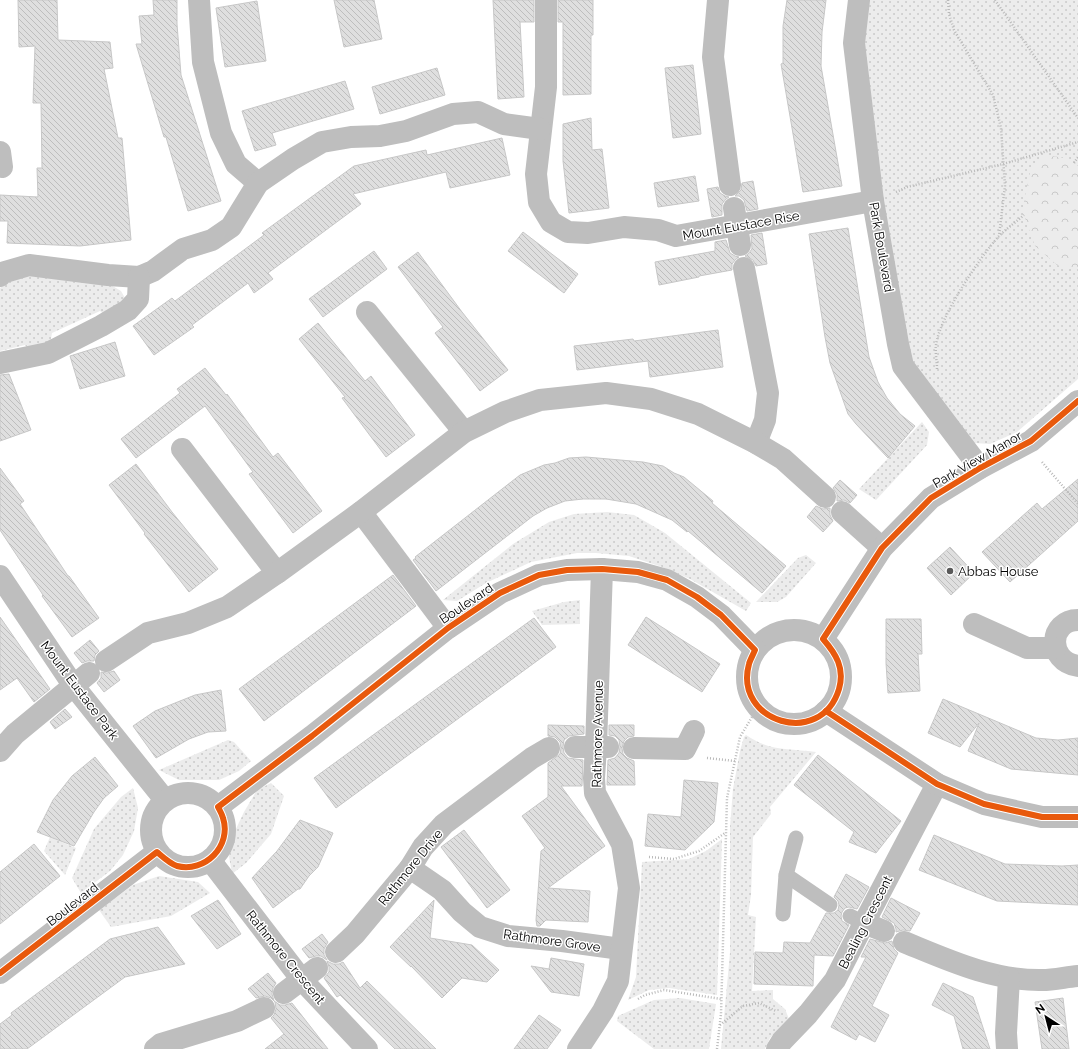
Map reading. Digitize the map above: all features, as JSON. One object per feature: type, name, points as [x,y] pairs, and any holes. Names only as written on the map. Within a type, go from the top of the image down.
[{"type":"street","points":[[199,0],[203,62],[221,133],[236,164],[258,183]]},
{"type":"street","name":"Mount Eustace Rise","points":[[546,0],[546,87],[536,174],[539,202],[551,222],[568,232],[588,233],[624,227],[658,230],[676,236],[873,201]]},
{"type":"street","points":[[718,0],[713,57],[730,186]]},
{"type":"street","name":"Park Boulevard","points":[[859,0],[854,43],[873,201],[903,366],[980,468]]},
{"type":"street","points":[[0,276],[29,265],[108,275],[139,277],[153,271],[183,249],[212,240],[232,227],[258,183],[293,159],[322,142],[351,137],[380,136],[406,132],[453,114],[478,112],[504,124],[540,129]]},
{"type":"street","points":[[744,268],[768,393],[765,420],[756,443]]},
{"type":"street","points":[[0,363],[48,353],[101,326],[128,310],[138,299],[139,277]]},
{"type":"street","points":[[367,312],[464,432]]},
{"type":"street","points":[[0,751],[15,734],[89,673],[148,633],[188,623],[227,607],[361,512],[464,432],[505,412],[540,400],[606,393],[651,399],[698,414],[756,443],[783,459],[825,497]]},
{"type":"street","name":"Park View Manor","points":[[823,639],[882,548],[931,498],[980,468],[1026,444],[1078,401]]},
{"type":"street","points":[[182,449],[277,573]]},
{"type":"street","points":[[361,512],[448,628]]},
{"type":"street","points":[[842,512],[882,548]]},
{"type":"street","name":"Boulevard","points":[[218,807],[312,736],[448,628],[500,593],[538,575],[567,570],[602,569],[638,572],[667,580],[697,597],[721,615],[755,650]]},
{"type":"street","name":"Rathmore Avenue","points":[[578,1049],[603,1011],[618,981],[629,888],[622,844],[595,793],[593,747],[602,569]]},
{"type":"street","name":"Mount Eustace Park","points":[[0,576],[89,673],[165,800]]},
{"type":"street","points":[[1078,620],[1067,622],[1061,627],[1055,640],[1055,648],[1058,655],[1064,662],[1078,666]]},
{"type":"street","points":[[974,624],[1027,648],[1055,648]]},
{"type":"street","points":[[794,630],[809,632],[823,639],[834,651],[840,666],[841,682],[836,698],[826,711],[814,719],[799,723],[784,723],[770,717],[758,707],[750,694],[747,680],[748,664],[755,650],[766,639],[779,632],[794,630]]},
{"type":"street","points":[[826,711],[937,784],[984,804],[1042,817],[1078,817]]},
{"type":"street","points":[[634,748],[685,749],[694,731]]},
{"type":"street","name":"Rathmore Drive","points":[[336,952],[355,934],[410,868],[423,847],[444,824],[532,758],[549,748]]},
{"type":"street","name":"Bealing Crescent","points":[[777,1049],[782,1041],[835,980],[857,919],[937,784]]},
{"type":"street","points":[[187,792],[199,794],[209,799],[218,807],[223,818],[225,829],[223,841],[218,852],[210,860],[199,865],[188,867],[176,865],[165,860],[157,852],[152,841],[150,830],[152,818],[157,808],[165,800],[176,794],[187,792]]},
{"type":"street","name":"Boulevard","points":[[0,973],[157,852]]},
{"type":"street","name":"Rathmore Crescent","points":[[210,860],[309,974],[368,1049]]},
{"type":"street","name":"Rathmore Grove","points":[[410,868],[442,890],[462,912],[480,927],[508,936],[562,941],[621,949]]},
{"type":"street","points":[[857,919],[884,931]]},
{"type":"street","points":[[904,942],[969,968],[1009,978],[1042,980],[1078,976]]},
{"type":"street","points":[[284,993],[309,974]]},
{"type":"street","points":[[1007,1049],[1006,1034],[1009,978]]},
{"type":"street","points":[[155,1049],[161,1044],[237,1021],[264,1008]]},
{"type":"lane","points":[[784,914],[786,875],[796,838]]},
{"type":"lane","points":[[786,875],[830,905]]},
{"type":"path","points":[[948,0],[949,14],[954,30],[964,49],[993,95],[1001,128],[1006,186],[999,236]]},
{"type":"path","points":[[995,0],[1078,118]]},
{"type":"path","points":[[873,201],[907,187],[1004,164],[1078,142]]},
{"type":"path","points":[[1074,162],[1078,157]]},
{"type":"path","points":[[924,395],[938,378],[936,345],[941,326],[973,270],[999,236],[1024,215]]},
{"type":"path","points":[[1026,444],[1078,504]]},
{"type":"path","points":[[717,1049],[721,999],[728,798],[740,737],[758,707]]},
{"type":"path","points":[[624,854],[674,859],[699,851],[726,832]]},
{"type":"path","points":[[611,995],[626,1005],[645,995],[664,990],[721,999]]},
{"type":"path","points":[[719,1025],[744,1006],[760,1003],[780,1013],[795,1027]]},
{"type":"green space","points":[[869,0],[1078,0],[1078,379],[1017,432],[990,444],[974,443],[908,360],[885,221],[862,37]]},
{"type":"green space","points":[[1046,156],[1063,158],[1078,166],[1078,267],[1068,268],[1057,265],[1035,246],[1024,215],[1024,201],[1030,173],[1036,163]]},
{"type":"green space","points":[[24,275],[111,285],[121,291],[125,298],[106,316],[100,311],[52,333],[50,344],[31,352],[25,345],[0,351],[0,288],[10,278]]},
{"type":"green space","points":[[922,422],[929,432],[927,445],[876,500],[859,489]]},
{"type":"green space","points":[[607,512],[634,515],[665,533],[751,603],[746,611],[690,579],[662,567],[629,556],[596,553],[577,553],[531,562],[486,583],[457,601],[443,600],[513,544],[549,522],[574,514]]},
{"type":"green space","points":[[806,555],[816,563],[786,597],[777,602],[756,602],[798,558]]},
{"type":"green space","points":[[580,600],[580,624],[542,625],[532,611],[564,602]]},
{"type":"green space","points":[[746,735],[771,747],[816,752],[770,807],[771,814],[753,837],[751,895],[748,915],[756,917],[752,991],[773,990],[773,999],[785,1009],[789,1019],[770,1038],[765,1049],[721,1049],[730,953],[730,827],[733,789],[740,751]]},
{"type":"green space","points":[[228,740],[234,742],[251,761],[239,771],[219,780],[179,780],[159,770]]},
{"type":"green space","points":[[271,783],[284,796],[271,834],[246,863],[232,874],[229,856],[234,833],[257,790]]},
{"type":"green space","points":[[133,788],[138,808],[134,831],[123,855],[110,871],[81,893],[72,878],[94,829],[121,797]]},
{"type":"green space","points":[[50,837],[76,848],[65,875],[44,851]]},
{"type":"green space","points":[[722,839],[717,995],[669,988],[649,990],[628,1000],[636,977],[642,862],[689,859],[706,851]]},
{"type":"green space","points":[[159,876],[198,882],[210,893],[171,916],[111,927],[99,910],[133,885]]},
{"type":"green space","points":[[680,998],[716,1004],[709,1049],[654,1049],[617,1021],[618,1016],[654,1000]]},
{"type":"building","points":[[18,0],[57,0],[58,40],[110,42],[113,68],[104,69],[118,138],[122,138],[131,240],[80,246],[7,243],[8,221],[0,221],[0,195],[38,197],[37,168],[42,168],[41,103],[33,103],[35,46],[19,47]]},
{"type":"building","points":[[153,0],[177,0],[177,24],[181,75],[221,201],[188,211],[136,44],[142,44],[139,16],[154,15]]},
{"type":"building","points":[[334,0],[374,0],[382,39],[344,47]]},
{"type":"building","points":[[493,0],[534,0],[534,22],[520,22],[524,97],[498,99]]},
{"type":"building","points":[[558,0],[593,0],[593,35],[591,35],[591,94],[563,95],[563,22],[558,22]]},
{"type":"building","points":[[787,0],[826,0],[822,32],[821,66],[842,186],[803,192],[781,64],[783,63],[783,26]]},
{"type":"building","points":[[257,1],[266,61],[225,67],[216,8]]},
{"type":"building","points":[[693,65],[701,134],[673,138],[665,68]]},
{"type":"building","points":[[437,68],[445,95],[380,114],[372,87]]},
{"type":"building","points":[[345,81],[354,109],[272,133],[276,145],[255,151],[242,111]]},
{"type":"building","points":[[591,118],[592,150],[602,149],[609,208],[569,213],[563,161],[563,124]]},
{"type":"building","points":[[502,138],[510,175],[450,188],[446,172],[353,194],[361,204],[268,273],[273,279],[254,293],[248,283],[192,325],[194,327],[154,355],[133,326],[172,298],[175,301],[264,235],[262,233],[354,166],[426,150],[427,155]]},
{"type":"building","points":[[695,176],[699,201],[658,207],[654,183]]},
{"type":"building","points":[[753,181],[758,209],[747,211],[744,200],[739,196],[735,196],[741,190],[742,183]]},
{"type":"building","points":[[718,187],[720,193],[729,197],[722,204],[722,215],[712,217],[707,189]]},
{"type":"building","points":[[848,228],[869,357],[878,382],[887,398],[900,414],[915,426],[888,458],[848,414],[830,363],[825,337],[809,234]]},
{"type":"building","points":[[523,232],[578,274],[564,293],[508,251]]},
{"type":"building","points":[[762,233],[767,264],[756,266],[753,260],[745,256],[752,249],[751,235]]},
{"type":"building","points":[[726,240],[730,253],[739,257],[732,264],[732,270],[659,285],[655,262],[715,251],[715,242]]},
{"type":"building","points":[[374,251],[387,269],[323,317],[309,299]]},
{"type":"building","points":[[418,252],[462,312],[508,370],[480,391],[435,333],[443,327],[398,267]]},
{"type":"building","points":[[318,323],[365,381],[371,376],[415,435],[386,457],[342,398],[345,397],[299,339]]},
{"type":"building","points":[[718,330],[723,367],[650,377],[648,361],[577,370],[574,346],[633,339],[634,341]]},
{"type":"building","points":[[115,342],[125,376],[80,389],[70,356]]},
{"type":"building","points":[[205,368],[226,395],[227,394],[273,457],[278,453],[322,511],[293,533],[249,474],[253,472],[205,406],[136,458],[121,439],[180,393],[177,389]]},
{"type":"building","points":[[9,374],[31,430],[0,441],[0,375]]},
{"type":"building","points":[[586,457],[643,462],[663,466],[684,477],[786,566],[762,593],[688,531],[687,532],[672,520],[636,504],[606,499],[565,501],[547,508],[533,516],[436,591],[413,560],[520,475],[544,465],[569,458]]},
{"type":"building","points":[[136,464],[218,569],[189,592],[144,534],[145,533],[109,485]]},
{"type":"building","points":[[0,468],[24,501],[20,504],[68,576],[99,618],[72,637],[42,596],[43,595],[0,530]]},
{"type":"building","points":[[1078,479],[1078,521],[1010,582],[982,552],[1037,503],[1042,509]]},
{"type":"building","points":[[840,480],[857,495],[850,503],[844,500],[837,501],[837,494],[833,488]]},
{"type":"building","points":[[816,506],[823,509],[830,508],[830,515],[833,521],[823,532],[807,517]]},
{"type":"building","name":"Abbas House","points":[[950,547],[974,573],[951,595],[927,568]]},
{"type":"building","points":[[393,575],[416,606],[264,721],[239,689]]},
{"type":"building","points":[[0,617],[50,689],[34,702],[17,678],[0,690]]},
{"type":"building","points":[[646,617],[720,664],[702,692],[628,645]]},
{"type":"building","points":[[534,618],[556,647],[336,808],[314,778]]},
{"type":"building","points":[[886,619],[921,619],[922,654],[918,654],[920,691],[888,693]]},
{"type":"building","points":[[90,640],[99,651],[95,655],[94,661],[82,663],[74,653]]},
{"type":"building","points":[[114,671],[120,680],[104,692],[97,683],[101,678],[101,672],[107,673]]},
{"type":"building","points":[[221,690],[226,731],[208,732],[189,739],[156,758],[133,726],[155,711],[195,695]]},
{"type":"building","points":[[943,699],[1036,738],[1058,740],[1078,738],[1078,775],[1011,769],[968,751],[979,723],[960,747],[928,733]]},
{"type":"building","points":[[65,709],[72,717],[55,729],[50,722]]},
{"type":"building","points":[[548,725],[584,726],[584,734],[569,736],[564,740],[563,747],[564,753],[568,758],[583,760],[582,786],[561,786],[605,846],[548,888],[590,891],[588,922],[546,920],[540,926],[537,926],[536,920],[541,851],[545,848],[522,816],[548,797],[548,763],[560,754],[561,748],[560,742],[555,737],[548,736]]},
{"type":"building","points":[[609,725],[634,725],[634,736],[628,737],[624,741],[622,748],[623,754],[627,758],[634,761],[635,785],[607,785],[608,760],[615,758],[619,753],[620,747],[619,740],[615,736],[609,735]]},
{"type":"building","points":[[818,755],[901,821],[876,853],[849,842],[854,832],[794,785]]},
{"type":"building","points":[[95,757],[118,786],[104,798],[74,846],[37,832],[53,800],[72,776]]},
{"type":"building","points":[[684,780],[718,783],[714,822],[685,850],[645,846],[648,814],[681,817]]},
{"type":"building","points":[[300,820],[333,833],[318,867],[309,876],[300,889],[273,908],[252,878],[277,851]]},
{"type":"building","points":[[464,830],[510,890],[487,908],[441,847]]},
{"type":"building","points":[[934,835],[1005,864],[1062,866],[1078,865],[1078,905],[997,901],[919,870]]},
{"type":"building","points":[[34,844],[60,876],[0,924],[0,872]]},
{"type":"building","points":[[846,874],[869,887],[857,909],[849,907],[845,908],[842,912],[842,921],[849,925],[833,956],[814,955],[813,986],[754,984],[755,952],[783,953],[784,942],[810,943],[826,913],[834,913],[838,910],[838,901],[834,897]]},
{"type":"building","points":[[891,898],[920,913],[910,931],[903,930],[896,932],[894,923],[882,917]]},
{"type":"building","points":[[218,900],[241,934],[217,949],[191,916]]},
{"type":"building","points":[[434,900],[430,938],[472,945],[499,970],[487,982],[462,978],[442,998],[390,947]]},
{"type":"building","points":[[158,927],[185,964],[125,977],[27,1049],[0,1049],[0,1024],[12,1015],[11,1013],[110,939]]},
{"type":"building","points":[[322,934],[328,942],[324,949],[324,955],[327,960],[321,956],[309,958],[302,949]]},
{"type":"building","points":[[870,939],[885,943],[892,941],[894,949],[898,953],[872,1006],[889,1015],[875,1042],[859,1034],[856,1040],[831,1027],[866,957],[861,957]]},
{"type":"building","points":[[551,958],[584,964],[579,996],[551,992],[531,966],[549,969]]},
{"type":"building","points":[[327,961],[333,964],[343,962],[360,988],[367,981],[436,1049],[395,1049],[340,995],[337,997],[324,978],[329,972]]},
{"type":"building","points":[[268,973],[276,983],[272,994],[274,1001],[265,996],[256,998],[248,989]]},
{"type":"building","points":[[943,983],[973,997],[990,1049],[963,1049],[954,1016],[932,1005]]},
{"type":"building","points":[[1063,998],[1069,1049],[1042,1049],[1035,1002]]},
{"type":"building","points":[[274,1001],[280,1005],[292,1003],[328,1049],[265,1049],[284,1034],[271,1018],[276,1009]]},
{"type":"building","points":[[539,1015],[561,1030],[547,1049],[514,1049]]},
{"type":"cycle path","points":[[0,973],[157,852],[169,862],[177,866],[187,867],[206,861],[214,855],[224,838],[225,828],[222,814],[218,807],[312,736],[448,628],[500,593],[539,575],[567,570],[602,569],[638,572],[667,580],[697,597],[721,615],[755,650],[749,664],[748,684],[754,701],[766,713],[781,721],[798,723],[815,719],[829,708],[839,689],[841,681],[838,662],[832,650],[823,639],[882,548],[931,498],[980,468],[1031,441],[1078,401]]},
{"type":"cycle path","points":[[826,711],[937,784],[984,804],[1042,817],[1078,817]]},
{"type":"place","name":"Abbas House","points":[[950,571]]}]
